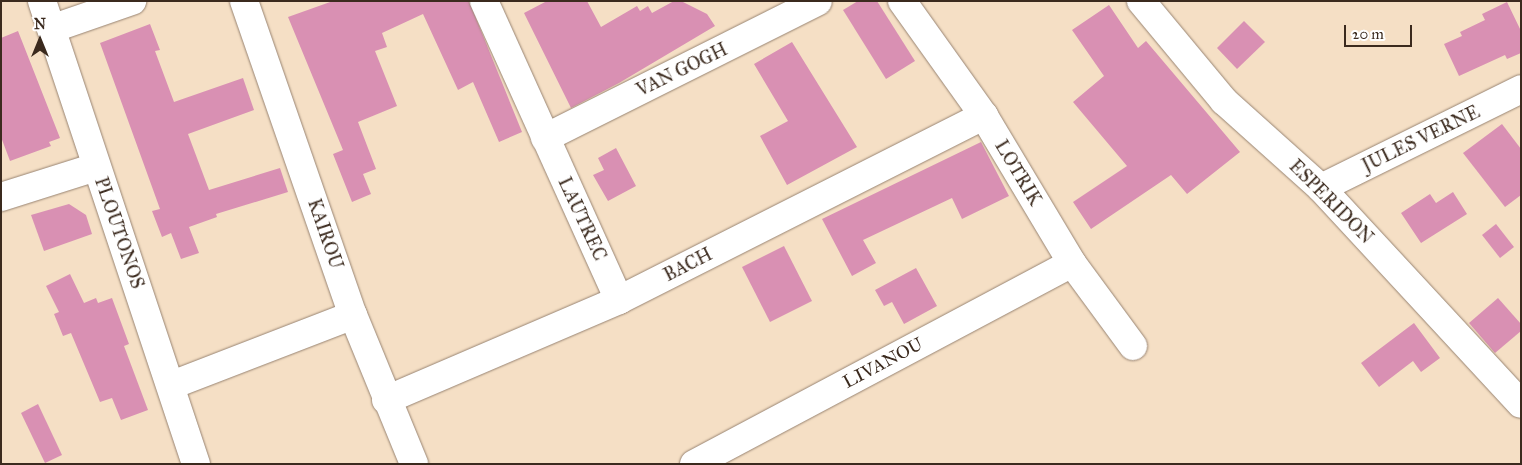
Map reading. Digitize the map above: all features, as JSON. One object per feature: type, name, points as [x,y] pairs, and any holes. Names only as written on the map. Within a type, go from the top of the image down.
[{"type":"street","name":"PLOUTONOS","points":[[42,1],[96,166],[172,385],[196,464]]},
{"type":"street","points":[[51,29],[132,1]]},
{"type":"street","name":"KAIROU","points":[[244,1],[353,315],[386,400],[414,464]]},
{"type":"street","name":"LAUTREC","points":[[484,1],[619,300]]},
{"type":"street","name":"VAN GOGH","points":[[545,138],[773,11],[818,1]]},
{"type":"street","name":"LOTRIK","points":[[902,1],[984,116],[1072,263],[1133,346]]},
{"type":"street","name":"ESPERIDON","points":[[1141,1],[1224,101],[1321,188],[1521,404]]},
{"type":"street","name":"JULES VERNE","points":[[1321,188],[1520,91]]},
{"type":"street","name":"BACH","points":[[386,400],[619,300],[984,116]]},
{"type":"street","points":[[1,197],[96,166]]},
{"type":"street","name":"LIVANOU","points":[[694,464],[1072,263]]},
{"type":"street","points":[[172,385],[353,315]]},
{"type":"building","points":[[333,1],[469,1],[522,132],[499,142],[473,82],[458,90],[423,14],[382,33],[387,47],[375,51],[397,106],[358,122],[376,169],[363,174],[371,194],[352,202],[333,154],[343,150],[288,17]]},
{"type":"building","points":[[547,1],[587,1],[601,27],[637,6],[640,11],[648,6],[652,13],[674,1],[681,1],[707,14],[715,26],[619,83],[571,108],[524,13]]},
{"type":"building","points":[[858,1],[877,1],[915,61],[886,79],[843,10]]},
{"type":"building","points":[[1507,2],[1521,31],[1521,53],[1507,59],[1505,55],[1459,76],[1444,44],[1462,36],[1460,32],[1485,20],[1482,14]]},
{"type":"building","points":[[1109,5],[1138,48],[1146,41],[1240,152],[1187,194],[1171,175],[1091,229],[1073,202],[1127,166],[1073,102],[1104,76],[1072,30]]},
{"type":"building","points":[[1244,21],[1265,42],[1237,69],[1217,48]]},
{"type":"building","points":[[150,24],[160,50],[155,51],[174,102],[243,78],[254,110],[188,134],[209,190],[280,168],[288,192],[216,214],[217,217],[189,227],[199,253],[181,259],[171,233],[162,237],[152,211],[160,209],[100,43]]},
{"type":"building","points":[[18,31],[60,138],[49,142],[51,146],[10,161],[1,137],[1,38]]},
{"type":"building","points":[[792,42],[857,147],[787,185],[760,136],[788,121],[754,64]]},
{"type":"building","points":[[1502,124],[1521,149],[1521,195],[1505,207],[1463,153]]},
{"type":"building","points":[[981,142],[1009,196],[962,219],[952,198],[863,240],[876,263],[852,276],[822,219]]},
{"type":"building","points":[[616,148],[636,186],[608,201],[593,175],[604,170],[598,158]]},
{"type":"building","points":[[1453,192],[1467,214],[1421,243],[1401,213],[1430,194],[1436,203]]},
{"type":"building","points":[[69,204],[86,215],[92,234],[44,251],[31,215]]},
{"type":"building","points":[[1496,224],[1514,247],[1500,258],[1482,235]]},
{"type":"building","points":[[784,246],[812,301],[770,322],[742,267]]},
{"type":"building","points":[[916,268],[937,306],[904,324],[892,302],[884,306],[875,290]]},
{"type":"building","points":[[70,274],[84,303],[96,298],[98,303],[112,298],[129,344],[124,346],[148,410],[121,420],[112,398],[100,402],[71,333],[63,336],[54,314],[59,312],[46,286]]},
{"type":"building","points":[[1498,298],[1521,324],[1521,331],[1495,353],[1469,323]]},
{"type":"building","points":[[1414,323],[1440,358],[1421,372],[1413,361],[1379,387],[1361,363]]},
{"type":"building","points":[[38,404],[62,455],[45,463],[21,413]]}]
